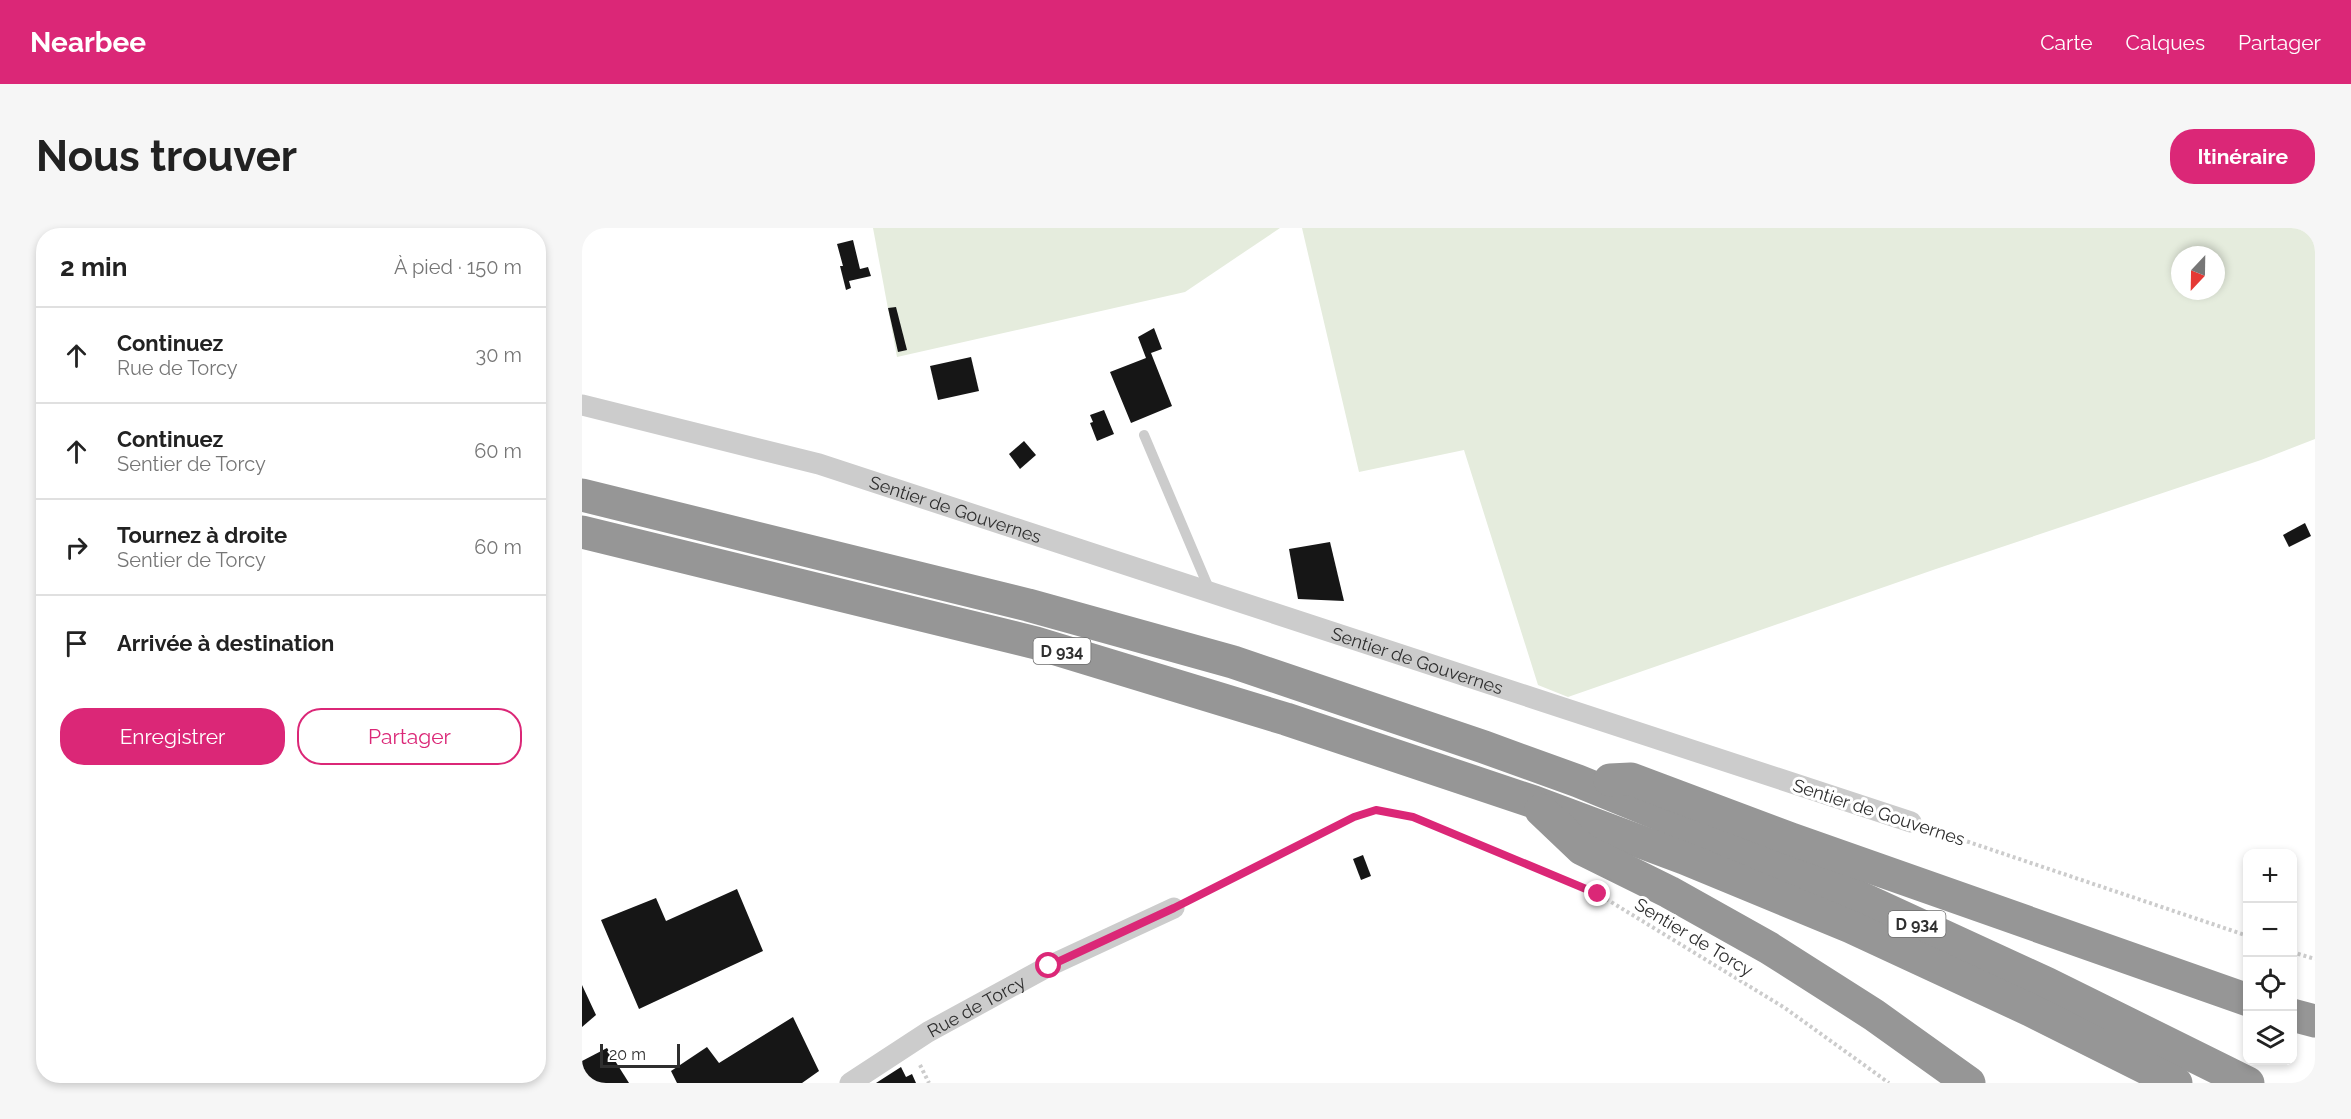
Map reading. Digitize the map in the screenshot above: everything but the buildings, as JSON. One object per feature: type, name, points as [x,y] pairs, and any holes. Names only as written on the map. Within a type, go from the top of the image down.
[{"type":"highway","name":"D 934","points":[[582,495],[1028,605],[1222,658],[1484,747],[1578,781],[1837,887],[2048,984],[2248,1083]]},
{"type":"highway","name":"D 934","points":[[582,532],[1036,644],[1286,720],[1534,802],[1684,858],[1851,927],[2030,1010],[2176,1083]]},
{"type":"highway","points":[[1578,781],[1631,779],[1791,839],[2243,999]]},
{"type":"highway","points":[[1534,802],[1582,849],[1669,892],[1769,948],[1874,1015],[1969,1083]]},
{"type":"highway","points":[[2297,1016],[2315,1021]]},
{"type":"street","name":"Sentier de Gouvernes","points":[[582,405],[819,464],[1911,822]]},
{"type":"street","name":"Rue de Torcy","points":[[849,1083],[928,1032],[1039,972],[1174,908]]},
{"type":"lane","points":[[1144,435],[1210,591]]},
{"type":"path","name":"Sentier de Torcy","points":[[1174,908],[1354,817],[1376,810],[1413,817],[1598,894],[1785,1008],[1889,1083]]},
{"type":"path","name":"Sentier de Gouvernes","points":[[1911,822],[2243,935]]},
{"type":"path","points":[[2297,954],[2315,959]]},
{"type":"green space","points":[[873,228],[1280,228],[1185,292],[897,357]]},
{"type":"green space","points":[[1302,228],[2315,228],[2315,439],[2261,460],[1933,570],[1568,697],[1538,685],[1464,450],[1359,472]]},
{"type":"route","points":[[1049,966],[1174,908],[1354,817],[1376,810],[1413,817],[1598,894]]}]
